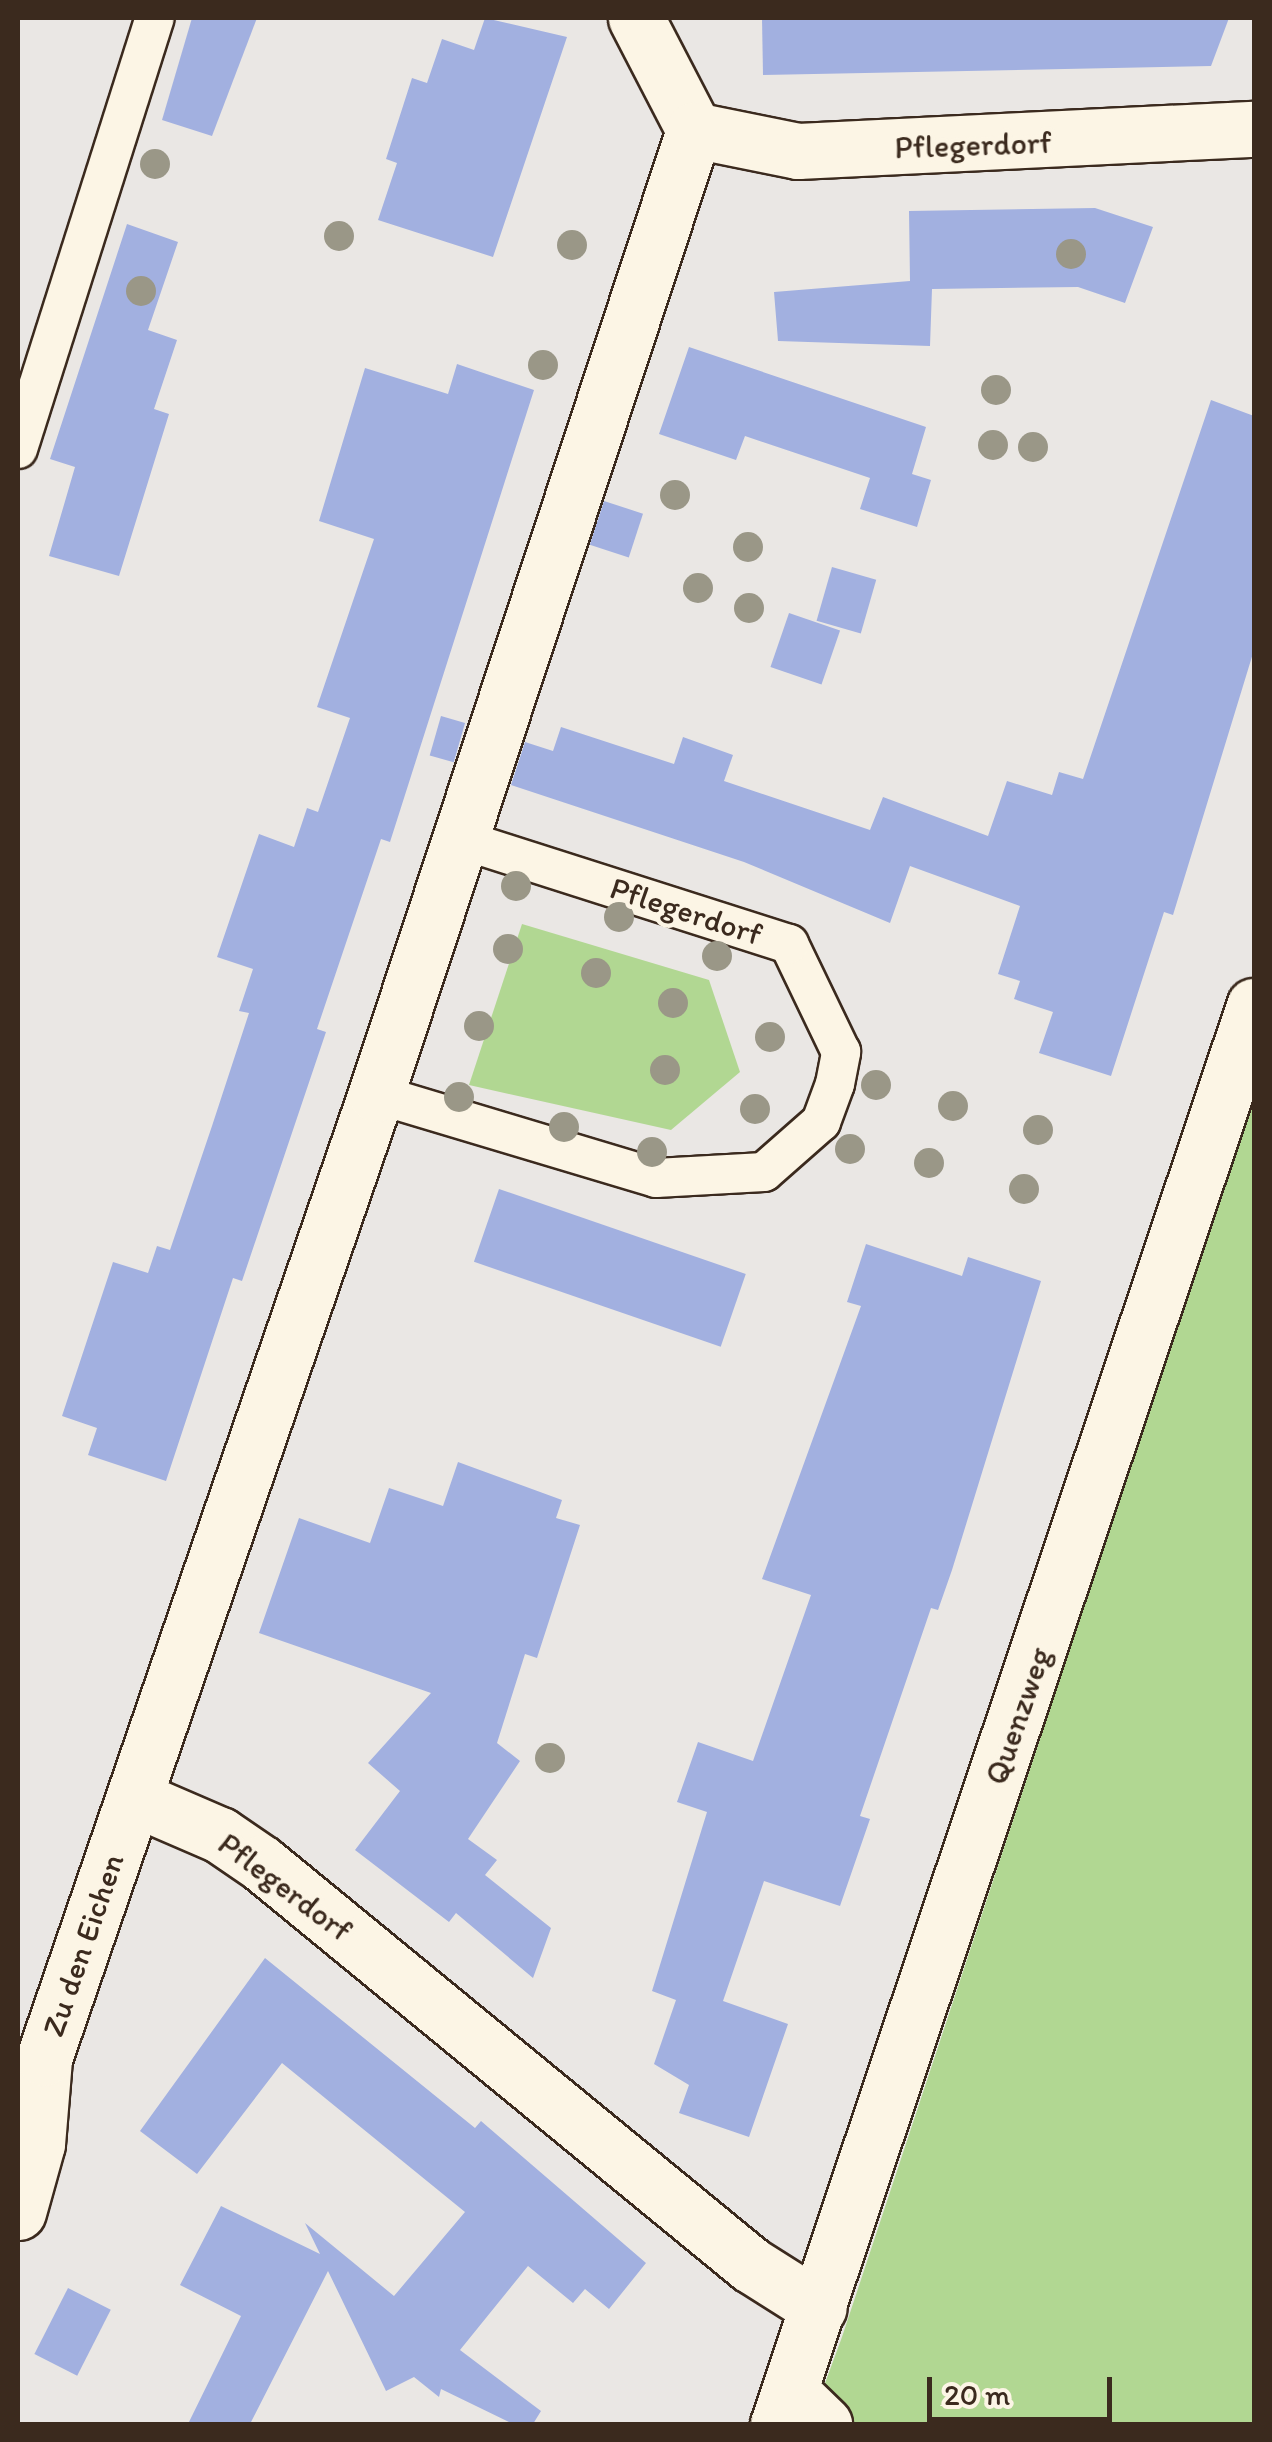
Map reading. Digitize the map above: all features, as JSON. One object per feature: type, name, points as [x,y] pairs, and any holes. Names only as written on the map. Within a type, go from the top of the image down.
[{"type":"street","points":[[134,1798],[376,1094],[694,130],[636,18]]},
{"type":"street","name":"Pflegerdorf","points":[[694,130],[798,152],[1254,130]]},
{"type":"street","name":"Quenzweg","points":[[798,2414],[819,2308],[1254,1006]]},
{"type":"street","name":"Pflegerdorf","points":[[134,1798],[220,1834],[261,1863],[752,2264],[819,2308]]},
{"type":"street","name":"Zu den Eichen","points":[[18,2212],[38,2144],[44,2058],[134,1798]]},
{"type":"lane","points":[[18,449],[154,18]]},
{"type":"lane","name":"Pflegerdorf","points":[[376,1094],[656,1178],[764,1172],[821,1122],[835,1084],[842,1052],[789,944],[458,839]]},
{"type":"green space","points":[[522,924],[709,980],[740,1072],[671,1130],[469,1085]]},
{"type":"green space","points":[[1254,1093],[1254,2424],[810,2424],[842,2337]]},
{"type":"building","points":[[192,18],[257,18],[212,136],[162,120]]},
{"type":"building","points":[[485,18],[567,37],[493,257],[378,220],[397,163],[386,159],[412,78],[427,83],[442,39],[474,50]]},
{"type":"building","points":[[762,18],[1229,18],[1211,66],[763,75]]},
{"type":"building","points":[[1095,208],[1153,227],[1125,303],[1078,287],[932,289],[930,346],[778,341],[774,292],[910,281],[909,211]]},
{"type":"building","points":[[127,224],[178,242],[148,330],[177,340],[154,409],[169,414],[119,576],[49,556],[75,467],[50,459]]},
{"type":"building","points":[[689,347],[926,427],[912,474],[931,480],[917,527],[860,509],[870,478],[745,436],[736,460],[659,434]]},
{"type":"building","points":[[457,364],[534,390],[390,842],[381,839],[317,1029],[326,1032],[242,1281],[233,1278],[166,1481],[88,1455],[97,1428],[62,1416],[113,1262],[148,1273],[157,1246],[170,1250],[212,1126],[249,1013],[239,1011],[253,969],[217,957],[259,834],[294,847],[307,808],[318,812],[350,718],[317,707],[374,539],[319,521],[365,368],[448,394]]},
{"type":"building","points":[[1211,400],[1254,416],[1254,650],[1173,915],[1164,912],[1111,1076],[1039,1053],[1053,1012],[1014,999],[1020,981],[998,974],[1020,906],[910,866],[890,923],[744,862],[511,785],[525,742],[553,751],[561,727],[674,764],[683,737],[733,755],[724,781],[870,830],[883,797],[988,836],[1007,781],[1052,795],[1059,772],[1083,779]]},
{"type":"building","points":[[604,501],[643,514],[629,557],[590,545]]},
{"type":"building","points":[[832,567],[876,580],[861,634],[817,621]]},
{"type":"building","points":[[789,613],[840,631],[822,684],[770,667]]},
{"type":"building","points":[[441,716],[465,723],[454,762],[430,755]]},
{"type":"building","points":[[499,1189],[746,1274],[721,1347],[474,1262]]},
{"type":"building","points":[[866,1244],[962,1276],[968,1257],[1041,1281],[952,1570],[938,1610],[931,1608],[860,1816],[870,1819],[840,1906],[764,1881],[723,2001],[788,2024],[749,2137],[679,2113],[689,2085],[654,2064],[676,2000],[652,1991],[707,1812],[677,1802],[698,1742],[753,1761],[811,1595],[762,1579],[861,1306],[847,1302]]},
{"type":"building","points":[[458,1462],[562,1500],[556,1518],[580,1525],[537,1658],[525,1654],[497,1743],[520,1761],[468,1839],[497,1860],[485,1875],[551,1928],[533,1978],[456,1913],[449,1922],[355,1850],[400,1791],[368,1763],[431,1693],[259,1633],[299,1518],[370,1543],[389,1488],[443,1506]]},
{"type":"building","points":[[265,1958],[475,2128],[481,2121],[646,2263],[609,2309],[585,2289],[573,2303],[528,2266],[460,2350],[541,2411],[533,2424],[513,2424],[441,2389],[439,2397],[414,2377],[386,2391],[328,2271],[250,2424],[188,2424],[241,2316],[180,2285],[221,2206],[320,2254],[305,2223],[394,2296],[465,2212],[282,2063],[197,2174],[140,2131]]},
{"type":"building","points":[[68,2288],[111,2310],[77,2376],[34,2354]]}]
